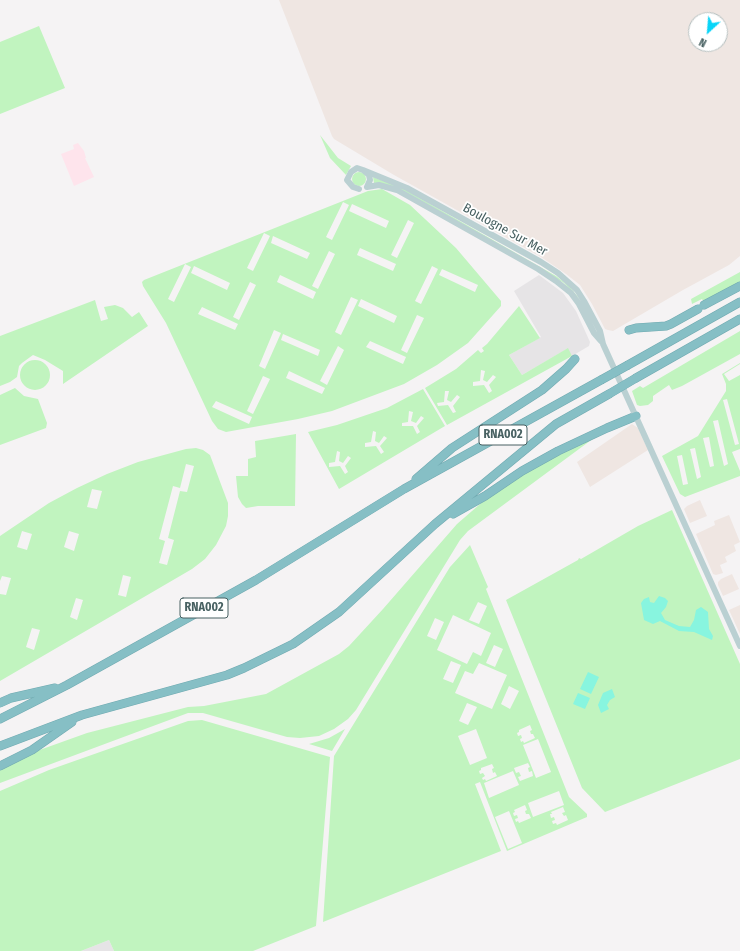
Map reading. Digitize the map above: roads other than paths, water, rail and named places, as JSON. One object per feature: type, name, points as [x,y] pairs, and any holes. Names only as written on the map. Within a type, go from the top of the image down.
[{"type":"highway","points":[[629,330],[672,324],[740,286]]},
{"type":"highway","name":"RNA002","points":[[0,719],[67,685],[256,580],[404,489],[740,302]]},
{"type":"highway","name":"RNA002","points":[[0,746],[82,715],[227,675],[293,644],[338,612],[435,524],[556,424],[740,319]]},
{"type":"highway","points":[[404,489],[452,448],[542,390],[575,359]]},
{"type":"highway","points":[[435,524],[485,496],[534,464],[600,431],[636,416]]},
{"type":"highway","points":[[0,703],[11,698],[67,685]]},
{"type":"highway","points":[[0,766],[32,750],[82,715]]},
{"type":"main road","points":[[359,190],[349,184],[348,178],[354,170],[360,168],[363,170]]},
{"type":"main road","name":"Boulogne Sur Mer","points":[[363,170],[370,177],[367,187],[379,185],[397,190],[538,269],[556,281],[568,290],[579,304],[594,333],[603,344]]},
{"type":"main road","name":"Boulogne Sur Mer","points":[[363,170],[407,188],[558,273],[577,290],[600,331],[603,344],[740,646]]}]
